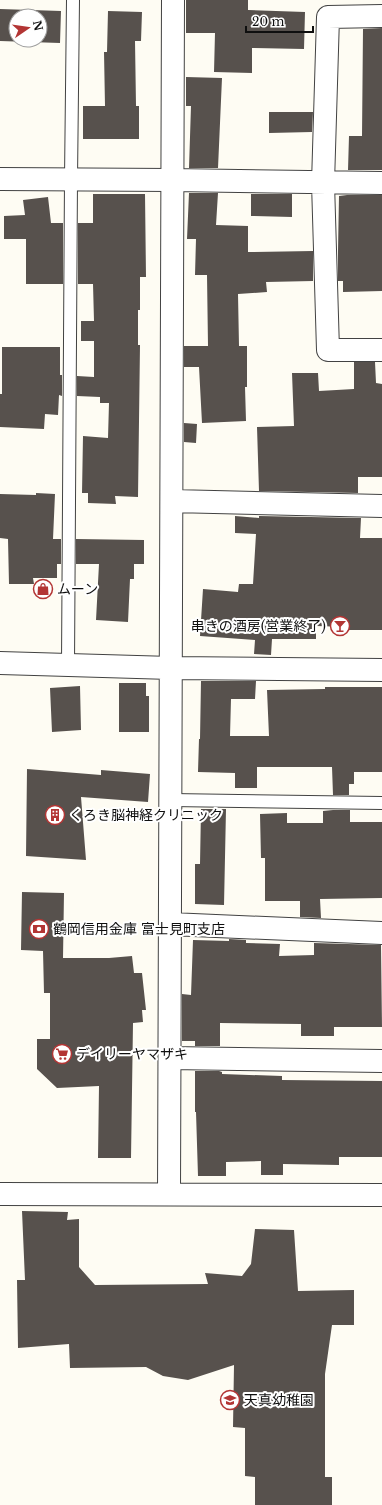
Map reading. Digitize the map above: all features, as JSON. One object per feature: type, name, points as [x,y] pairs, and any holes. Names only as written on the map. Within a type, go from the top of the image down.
[{"type":"street","points":[[170,1194],[173,0]]},
{"type":"street","points":[[382,16],[328,17],[323,183],[328,350],[382,350]]},
{"type":"street","points":[[0,179],[382,183]]},
{"type":"street","points":[[172,502],[382,506]]},
{"type":"street","points":[[0,663],[171,668],[382,670]]},
{"type":"street","points":[[170,924],[382,933]]},
{"type":"street","points":[[170,1058],[382,1061]]},
{"type":"street","points":[[0,1194],[382,1195]]},
{"type":"lane","points":[[68,664],[71,179],[74,0]]},
{"type":"lane","points":[[171,800],[382,802]]},
{"type":"building","points":[[186,0],[248,0],[248,10],[305,12],[304,49],[252,48],[252,73],[214,72],[215,33],[186,33]]},
{"type":"building","points":[[0,9],[8,9],[8,41],[0,41]]},
{"type":"building","points":[[48,11],[61,11],[60,43],[48,43]]},
{"type":"building","points":[[108,11],[142,12],[141,41],[135,41],[136,106],[139,106],[139,139],[83,139],[83,106],[105,106],[104,52],[107,52]]},
{"type":"building","points":[[382,28],[382,170],[348,170],[349,136],[362,136],[363,29]]},
{"type":"building","points":[[186,77],[222,78],[218,168],[189,168],[191,106],[186,106]]},
{"type":"building","points":[[269,112],[313,112],[312,132],[269,133]]},
{"type":"building","points":[[189,193],[218,193],[216,225],[248,226],[248,252],[313,251],[313,281],[266,282],[267,292],[238,294],[239,346],[247,346],[247,387],[245,387],[246,421],[202,423],[199,367],[184,367],[184,346],[208,346],[207,275],[195,275],[196,239],[187,239]]},
{"type":"building","points":[[93,194],[145,194],[146,277],[140,277],[140,310],[138,310],[138,345],[140,345],[138,497],[115,496],[116,504],[88,503],[88,493],[82,493],[83,436],[108,438],[109,403],[100,403],[100,397],[77,396],[77,376],[94,377],[94,341],[81,341],[81,321],[94,321],[93,284],[78,284],[78,223],[93,223]]},
{"type":"building","points":[[251,194],[292,194],[292,217],[251,216]]},
{"type":"building","points":[[382,195],[382,291],[343,292],[343,281],[338,281],[339,196]]},
{"type":"building","points":[[48,197],[51,223],[63,223],[63,284],[26,284],[26,239],[4,239],[4,216],[25,215],[23,200]]},
{"type":"building","points":[[2,347],[60,347],[62,396],[59,395],[58,415],[45,414],[44,429],[0,427]]},
{"type":"building","points":[[354,362],[375,362],[376,383],[382,384],[382,477],[358,477],[358,493],[259,491],[257,427],[294,426],[292,373],[318,373],[319,391],[354,389]]},
{"type":"building","points":[[184,423],[197,424],[196,443],[184,442]]},
{"type":"building","points":[[36,493],[55,494],[53,539],[61,539],[61,564],[57,564],[57,578],[33,578],[34,584],[9,584],[8,539],[0,538],[0,494],[36,495]]},
{"type":"building","points":[[235,516],[259,518],[259,516],[361,518],[360,538],[382,538],[382,630],[349,630],[349,627],[316,626],[316,639],[272,639],[271,655],[254,654],[255,640],[200,636],[203,589],[238,592],[239,584],[253,584],[256,534],[235,533]]},
{"type":"building","points":[[76,539],[144,540],[144,564],[134,564],[134,579],[130,579],[128,622],[96,620],[99,564],[76,564]]},
{"type":"building","points":[[201,681],[256,681],[255,699],[231,699],[230,736],[269,736],[267,690],[325,689],[325,687],[382,687],[382,772],[354,772],[354,784],[349,784],[349,795],[333,795],[332,767],[257,767],[257,788],[235,788],[235,773],[198,772]]},
{"type":"building","points":[[119,683],[146,683],[146,696],[149,696],[149,732],[119,732]]},
{"type":"building","points":[[80,686],[81,730],[52,732],[50,688]]},
{"type":"building","name":"くろき脳神経クリニック","points":[[27,769],[101,775],[101,770],[150,774],[148,802],[81,797],[86,860],[26,856]]},
{"type":"building","points":[[201,809],[226,809],[224,905],[195,904],[195,864],[200,864]]},
{"type":"building","points":[[350,810],[350,822],[382,822],[382,898],[320,899],[321,918],[300,917],[300,901],[265,901],[265,858],[261,858],[260,814],[287,813],[287,823],[323,823],[323,811]]},
{"type":"building","points":[[22,892],[64,893],[63,958],[109,958],[132,956],[134,973],[142,973],[146,1010],[142,1010],[143,1022],[133,1023],[131,1158],[98,1158],[99,1086],[57,1088],[37,1069],[37,1039],[50,1039],[50,993],[44,993],[43,951],[21,950]]},
{"type":"building","points":[[229,939],[246,940],[246,943],[280,944],[279,956],[314,955],[314,943],[381,945],[382,1027],[334,1027],[334,1036],[301,1036],[301,1024],[220,1023],[220,1046],[195,1046],[195,1041],[182,1041],[182,994],[191,995],[193,940],[229,941]]},
{"type":"building","points":[[195,1071],[219,1071],[222,1072],[222,1074],[282,1076],[282,1080],[382,1081],[382,1157],[339,1157],[339,1165],[283,1164],[283,1175],[261,1175],[261,1161],[226,1162],[226,1176],[198,1176]]},
{"type":"building","points":[[22,1211],[68,1212],[67,1220],[79,1219],[79,1267],[95,1285],[208,1284],[205,1273],[242,1276],[251,1264],[255,1229],[294,1230],[298,1291],[354,1290],[354,1325],[332,1325],[325,1374],[325,1477],[332,1477],[332,1505],[255,1505],[255,1477],[245,1476],[245,1428],[233,1427],[234,1365],[188,1380],[163,1376],[146,1367],[70,1368],[69,1344],[18,1348],[17,1280],[25,1280]]},
{"type":"place","name":"ムーン","points":[[43,589]]},
{"type":"place","name":"串きの酒房(営業終了)","points":[[340,626]]},
{"type":"place","name":"くろき脳神経クリニック","points":[[55,815]]},
{"type":"place","name":"鶴岡信用金庫 富士見町支店","points":[[39,929]]},
{"type":"place","name":"デイリーヤマザキ","points":[[62,1054]]},
{"type":"place","name":"天真幼稚園","points":[[230,1400]]}]
